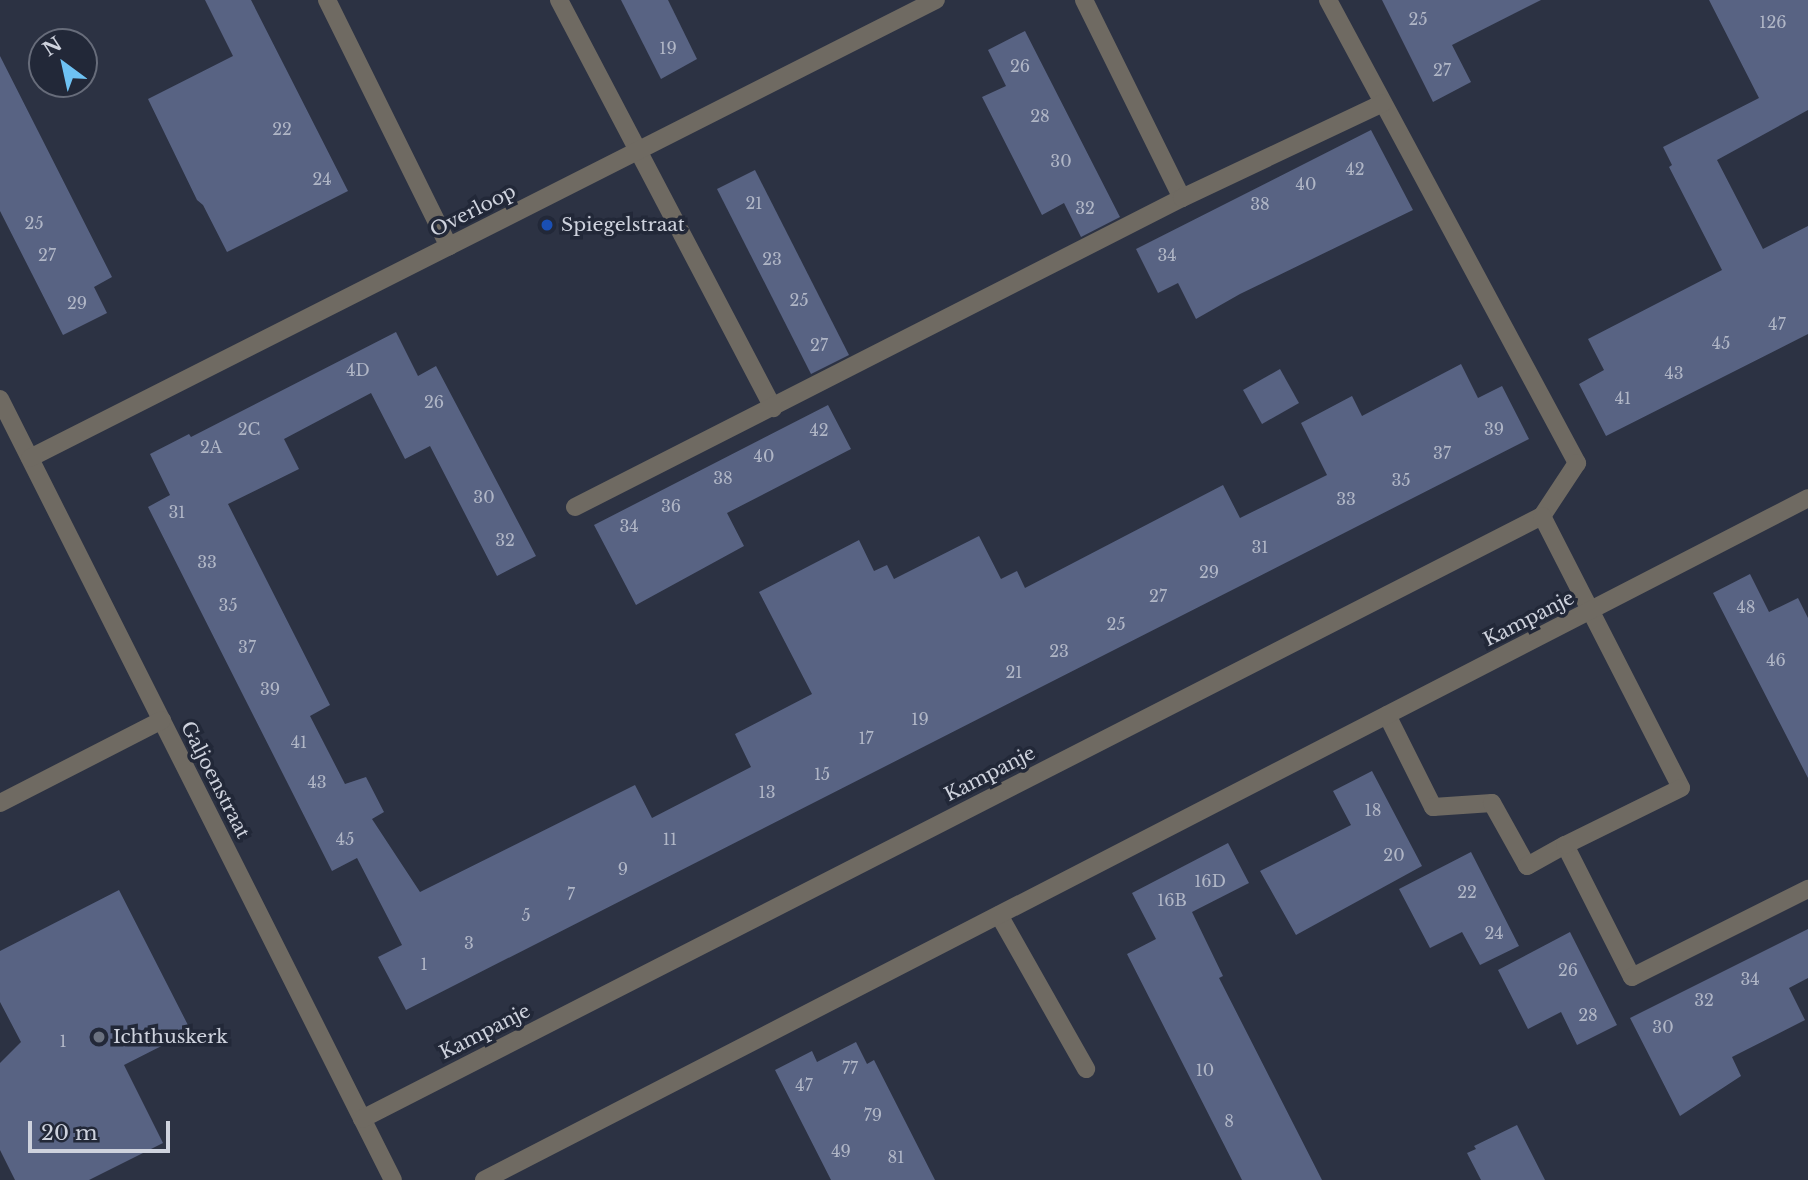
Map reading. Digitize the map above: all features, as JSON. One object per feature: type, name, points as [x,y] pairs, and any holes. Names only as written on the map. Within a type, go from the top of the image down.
[{"type":"street","points":[[327,0],[449,247]]},
{"type":"street","points":[[559,0],[773,408]]},
{"type":"street","name":"Overloop","points":[[30,458],[936,0]]},
{"type":"street","points":[[1084,0],[1182,198]]},
{"type":"street","points":[[1328,0],[1577,463],[1542,516]]},
{"type":"street","points":[[575,507],[1182,198],[1383,103]]},
{"type":"street","name":"Galjoenstraat","points":[[0,399],[393,1180]]},
{"type":"street","name":"Kampanje","points":[[484,1180],[1808,498]]},
{"type":"street","name":"Kampanje","points":[[362,1119],[1542,516],[1681,788],[1565,845]]},
{"type":"street","points":[[1387,715],[1433,807],[1492,803],[1527,866],[1565,845],[1632,978],[1808,888]]},
{"type":"street","points":[[0,803],[162,720]]},
{"type":"street","points":[[999,915],[1086,1069]]},
{"type":"building","points":[[205,0],[251,0],[348,191],[227,252],[203,205],[197,200],[148,99],[233,56]]},
{"type":"building","points":[[621,0],[668,0],[697,59],[661,79]]},
{"type":"building","points":[[1382,0],[1541,0],[1452,45],[1471,82],[1433,102]]},
{"type":"building","points":[[1709,0],[1808,0],[1808,110],[1717,160],[1763,249],[1808,226],[1808,334],[1606,436],[1579,384],[1604,370],[1588,339],[1722,270],[1669,167],[1672,165],[1663,147],[1759,98]]},
{"type":"building","points":[[1025,31],[1120,217],[1081,237],[1064,203],[1042,215],[982,97],[1006,86],[988,50]]},
{"type":"building","points":[[0,56],[112,277],[94,287],[107,313],[63,335],[0,211]]},
{"type":"building","points":[[1371,130],[1413,210],[1240,294],[1196,319],[1178,283],[1158,293],[1136,249]]},
{"type":"building","points":[[755,170],[849,355],[811,374],[717,189]]},
{"type":"building","points":[[396,332],[418,376],[436,366],[536,556],[497,576],[430,446],[405,459],[371,393],[284,439],[299,469],[228,504],[330,705],[310,716],[345,784],[366,777],[384,812],[372,819],[420,892],[635,785],[652,818],[751,767],[735,734],[812,694],[759,592],[859,540],[874,571],[887,565],[894,579],[979,536],[1001,579],[1017,571],[1025,588],[1223,485],[1240,518],[1327,475],[1301,423],[1352,396],[1362,416],[1461,364],[1478,398],[1502,386],[1529,439],[406,1010],[378,957],[402,945],[357,858],[332,871],[148,507],[170,495],[150,454],[189,434],[191,437]]},
{"type":"building","points":[[1280,369],[1299,403],[1262,424],[1243,390]]},
{"type":"building","points":[[828,405],[851,449],[727,513],[744,546],[636,605],[594,525]]},
{"type":"building","points":[[1750,574],[1769,612],[1798,598],[1808,618],[1808,778],[1713,593]]},
{"type":"building","points":[[1372,771],[1422,866],[1296,935],[1260,871],[1351,825],[1333,791]]},
{"type":"building","points":[[1228,843],[1249,883],[1192,912],[1223,976],[1219,978],[1322,1180],[1242,1180],[1127,954],[1156,939],[1132,893]]},
{"type":"building","points":[[1471,852],[1519,946],[1480,965],[1462,932],[1430,948],[1399,889]]},
{"type":"building","name":"Ichthuskerk","points":[[119,890],[191,1031],[124,1065],[163,1143],[89,1180],[15,1180],[0,1150],[0,1063],[21,1042],[0,1002],[0,951]]},
{"type":"building","points":[[1808,929],[1808,978],[1789,988],[1805,1020],[1732,1057],[1741,1076],[1680,1116],[1630,1018]]},
{"type":"building","points":[[1570,932],[1617,1025],[1577,1045],[1561,1012],[1528,1029],[1498,970]]},
{"type":"building","points":[[856,1042],[867,1064],[874,1060],[935,1180],[831,1180],[775,1070],[812,1051],[817,1062]]},
{"type":"building","points":[[1517,1125],[1545,1180],[1481,1180],[1467,1153],[1476,1149],[1474,1146]]},
{"type":"place","name":"Spiegelstraat","points":[[547,225]]},
{"type":"place","name":"Ichthuskerk","points":[[99,1037]]}]
